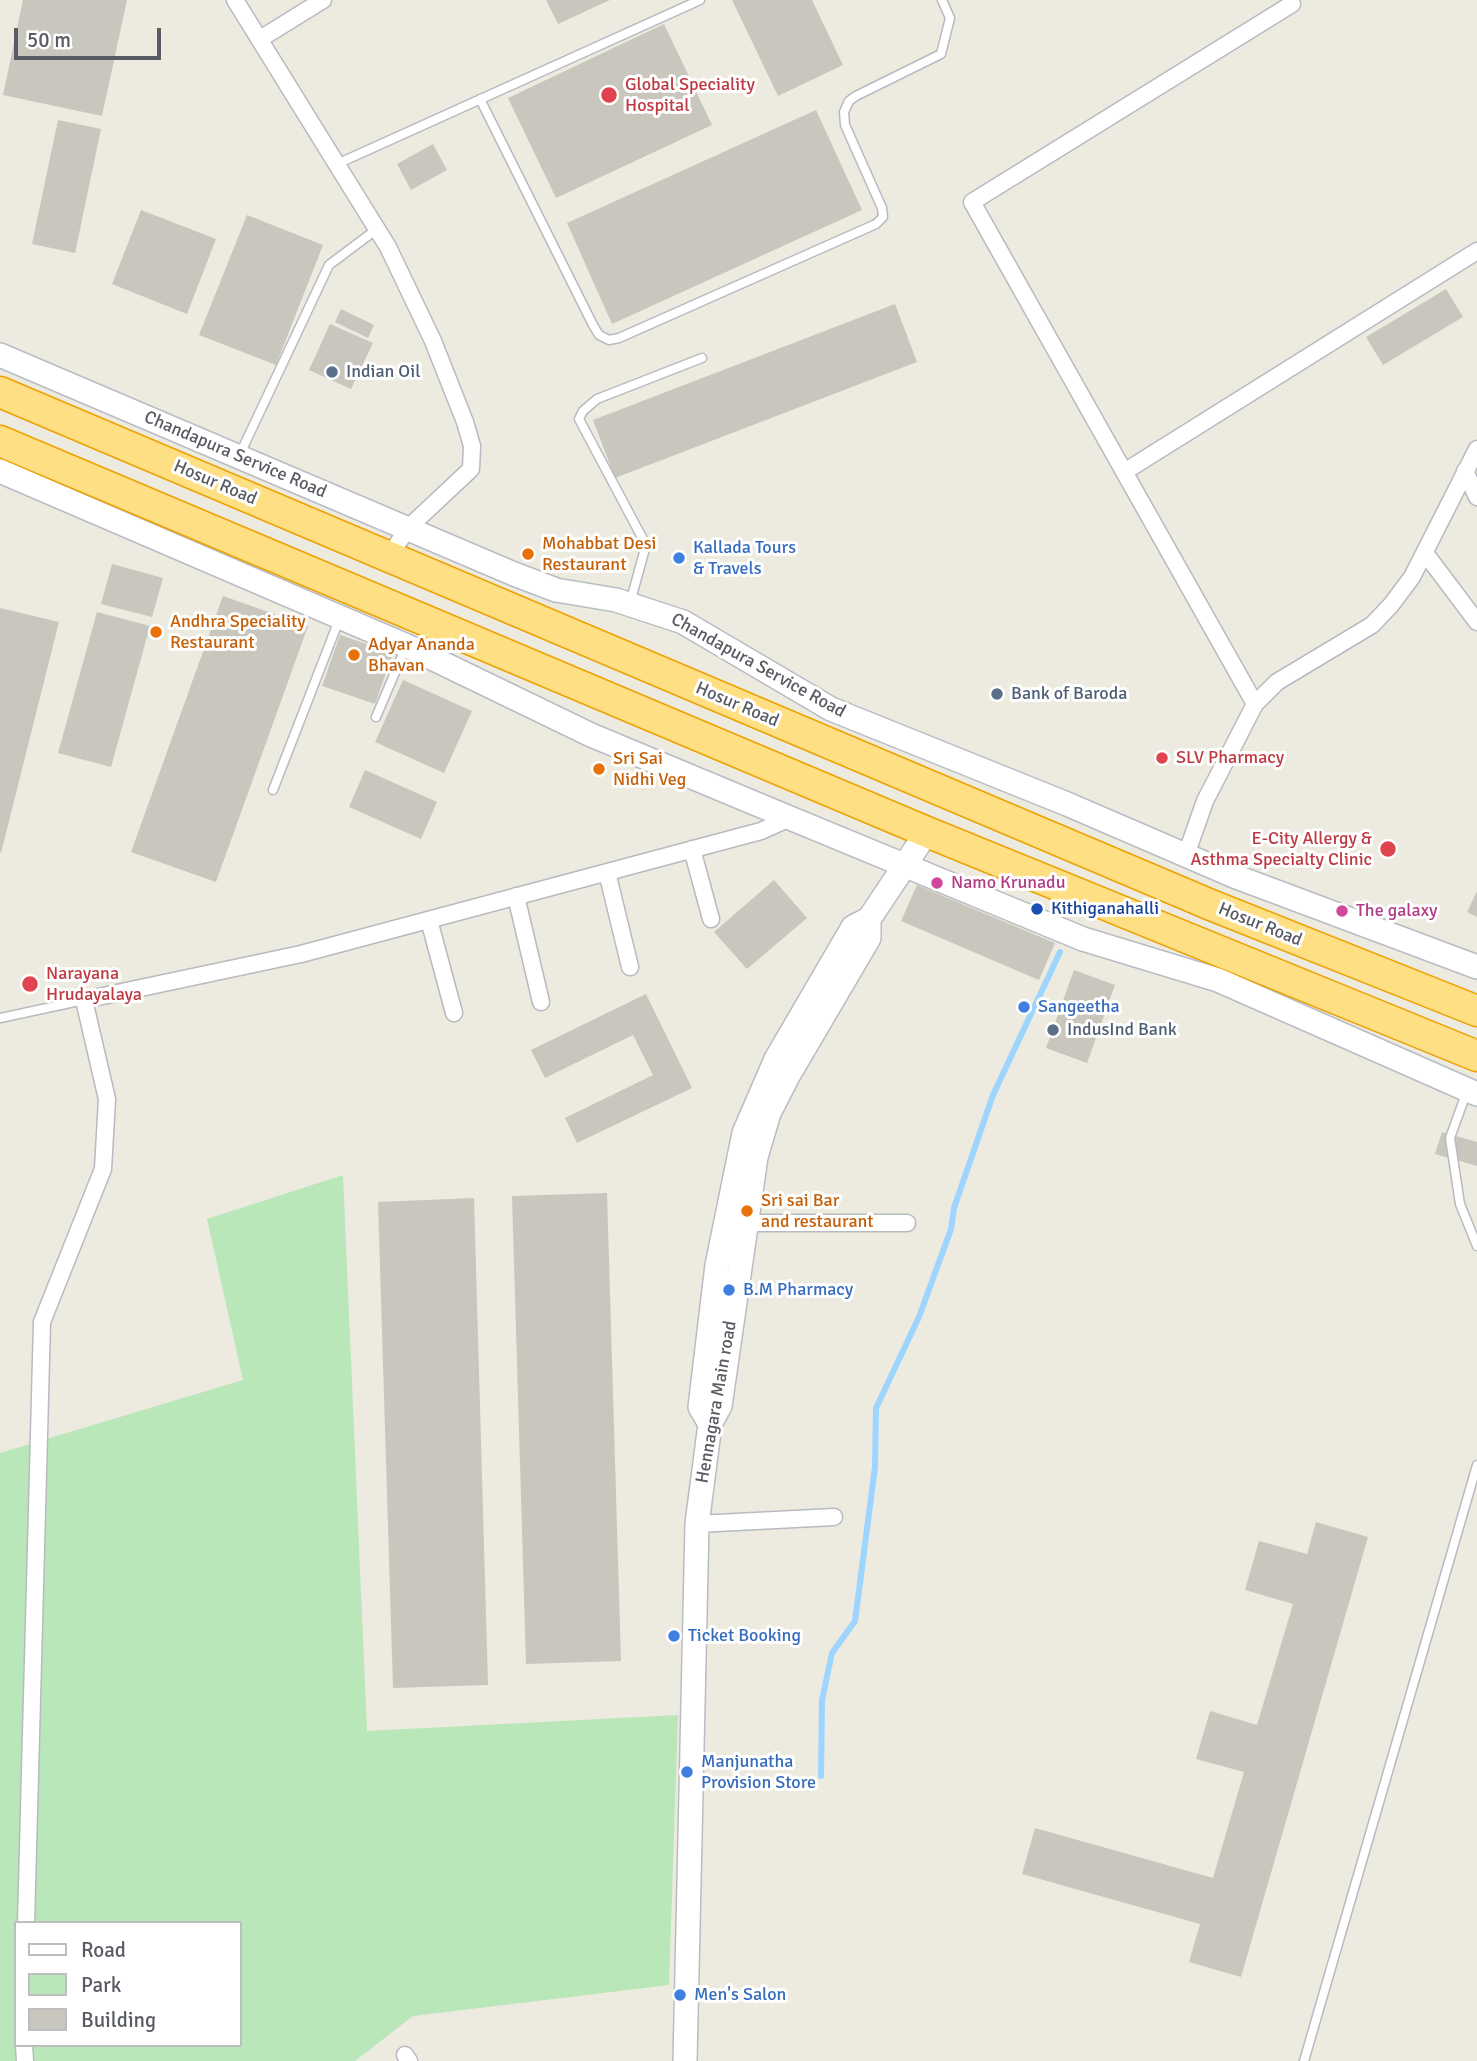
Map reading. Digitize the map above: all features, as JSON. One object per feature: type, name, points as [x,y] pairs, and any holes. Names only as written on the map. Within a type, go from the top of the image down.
[{"type":"highway","name":"Hosur Road","points":[[0,392],[1211,905],[1477,1011]]},
{"type":"highway","points":[[0,441],[927,832],[1477,1056]]},
{"type":"street","points":[[234,0],[376,229],[433,341],[466,422],[472,446],[471,469],[407,528],[389,557]]},
{"type":"street","points":[[260,39],[323,0]]},
{"type":"street","points":[[1255,704],[972,202],[1292,4]]},
{"type":"street","points":[[1124,472],[1477,251]]},
{"type":"street","name":"Chandapura Service Road","points":[[0,355],[556,590],[630,604],[683,622],[831,709],[1186,855],[1477,967]]},
{"type":"street","points":[[1186,855],[1205,801],[1255,704],[1277,682],[1372,625],[1412,577],[1477,449]]},
{"type":"street","points":[[0,471],[339,620],[407,646],[591,735],[1083,939],[1218,980],[1472,1092]]},
{"type":"street","points":[[1465,471],[1477,497]]},
{"type":"street","points":[[1425,553],[1477,622]]},
{"type":"street","points":[[26,1921],[42,1322],[103,1169],[107,1098],[84,1000],[301,954],[761,831],[790,818]]},
{"type":"street","name":"Hennagara Main road","points":[[685,2061],[697,1524],[710,1424],[720,1406],[735,1223],[769,1113],[869,938],[869,919],[927,832]]},
{"type":"street","points":[[692,849],[711,919]]},
{"type":"street","points":[[607,872],[630,967]]},
{"type":"street","points":[[516,896],[541,1002]]},
{"type":"street","points":[[429,920],[454,1013]]},
{"type":"street","points":[[735,1223],[907,1223]]},
{"type":"street","points":[[697,1524],[834,1517]]},
{"type":"lane","points":[[337,164],[700,0]]},
{"type":"lane","points":[[480,100],[593,325],[599,335],[609,340],[619,338],[876,224],[883,217],[882,208],[845,125],[844,112],[849,101],[856,96],[941,54],[950,28],[950,18],[942,0]]},
{"type":"lane","points":[[239,456],[329,265],[376,229]]},
{"type":"lane","points":[[630,604],[646,545],[579,419],[583,411],[597,398],[702,358]]},
{"type":"lane","points":[[273,790],[339,620]]},
{"type":"lane","points":[[376,717],[407,646]]},
{"type":"lane","points":[[0,1018],[84,1000]]},
{"type":"lane","points":[[1472,1092],[1450,1138],[1458,1193],[1477,1246]]},
{"type":"lane","points":[[1304,2061],[1477,1465]]},
{"type":"green space","points":[[343,1175],[367,1731],[678,1715],[669,1985],[413,2016],[355,2061],[0,2061],[0,1453],[243,1380],[207,1219]]},
{"type":"building","points":[[23,0],[127,0],[102,116],[3,95]]},
{"type":"building","points":[[546,0],[610,0],[558,24]]},
{"type":"building","points":[[732,0],[812,0],[843,65],[778,96]]},
{"type":"building","points":[[664,24],[712,125],[556,198],[508,98]]},
{"type":"building","points":[[816,110],[862,210],[612,324],[567,223]]},
{"type":"building","points":[[58,120],[101,129],[75,253],[32,244]]},
{"type":"building","points":[[433,144],[447,170],[411,190],[397,164]]},
{"type":"building","points":[[141,210],[216,239],[187,314],[112,284]]},
{"type":"building","points":[[247,215],[323,245],[276,365],[199,335]]},
{"type":"building","points":[[1446,289],[1463,317],[1383,365],[1366,337]]},
{"type":"building","points":[[895,304],[917,362],[615,478],[593,420]]},
{"type":"building","points":[[341,309],[374,325],[368,338],[335,322]]},
{"type":"building","points":[[330,324],[373,343],[351,389],[309,370]]},
{"type":"building","points":[[112,564],[163,578],[152,617],[101,604]]},
{"type":"building","points":[[223,596],[308,626],[216,882],[131,852]]},
{"type":"building","points":[[0,608],[59,622],[1,853],[0,852]]},
{"type":"building","points":[[97,612],[150,626],[111,767],[58,753]]},
{"type":"building","points":[[340,635],[393,653],[375,704],[322,686]]},
{"type":"building","points":[[403,680],[472,711],[444,773],[375,742]]},
{"type":"building","points":[[365,770],[437,802],[421,839],[349,807]]},
{"type":"building","points":[[774,880],[807,918],[747,969],[714,932]]},
{"type":"building","points":[[917,885],[1055,943],[1039,980],[901,921]]},
{"type":"building","points":[[1477,891],[1477,917],[1467,912]]},
{"type":"building","points":[[1074,970],[1115,985],[1087,1063],[1046,1048]]},
{"type":"building","points":[[646,994],[692,1088],[577,1143],[565,1118],[653,1075],[633,1035],[545,1078],[531,1050]]},
{"type":"building","points":[[1442,1132],[1477,1142],[1477,1166],[1435,1154]]},
{"type":"building","points":[[607,1193],[621,1661],[526,1664],[512,1196]]},
{"type":"building","points":[[474,1198],[488,1685],[393,1688],[378,1202]]},
{"type":"building","points":[[1316,1522],[1368,1537],[1241,1977],[1189,1962],[1200,1924],[1022,1874],[1035,1828],[1213,1878],[1244,1772],[1196,1759],[1210,1711],[1257,1725],[1293,1604],[1245,1590],[1259,1541],[1307,1554]]},
{"type":"waterway","points":[[821,1776],[822,1700],[832,1653],[855,1621],[875,1467],[876,1408],[919,1317],[951,1229],[954,1208],[993,1095],[1060,952]]},
{"type":"place","name":"Global Speciality Hospital","points":[[609,95]]},
{"type":"place","name":"Indian Oil","points":[[332,372]]},
{"type":"place","name":"Mohabbat Desi Restaurant","points":[[528,554]]},
{"type":"place","name":"Kallada Tours & Travels","points":[[679,558]]},
{"type":"place","name":"Andhra Speciality Restaurant","points":[[156,632]]},
{"type":"place","name":"Adyar Ananda Bhavan","points":[[354,655]]},
{"type":"place","name":"Bank of Baroda","points":[[997,694]]},
{"type":"place","name":"SLV Pharmacy","points":[[1162,758]]},
{"type":"place","name":"Sri Sai Nidhi Veg","points":[[599,769]]},
{"type":"place","name":"E-City Allergy & Asthma Specialty Clinic","points":[[1388,849]]},
{"type":"place","name":"Namo Krunadu","points":[[937,883]]},
{"type":"place","name":"Kithiganahalli","points":[[1037,909]]},
{"type":"place","name":"The galaxy","points":[[1342,911]]},
{"type":"place","name":"Narayana Hrudayalaya","points":[[30,984]]},
{"type":"place","name":"Sangeetha","points":[[1024,1007]]},
{"type":"place","name":"IndusInd Bank","points":[[1053,1030]]},
{"type":"place","name":"Sri sai Bar and restaurant","points":[[747,1211]]},
{"type":"place","name":"B.M Pharmacy","points":[[729,1290]]},
{"type":"place","name":"Ticket Booking","points":[[674,1636]]},
{"type":"place","name":"Manjunatha Provision Store","points":[[687,1772]]},
{"type":"place","name":"Men's Salon","points":[[680,1995]]}]
